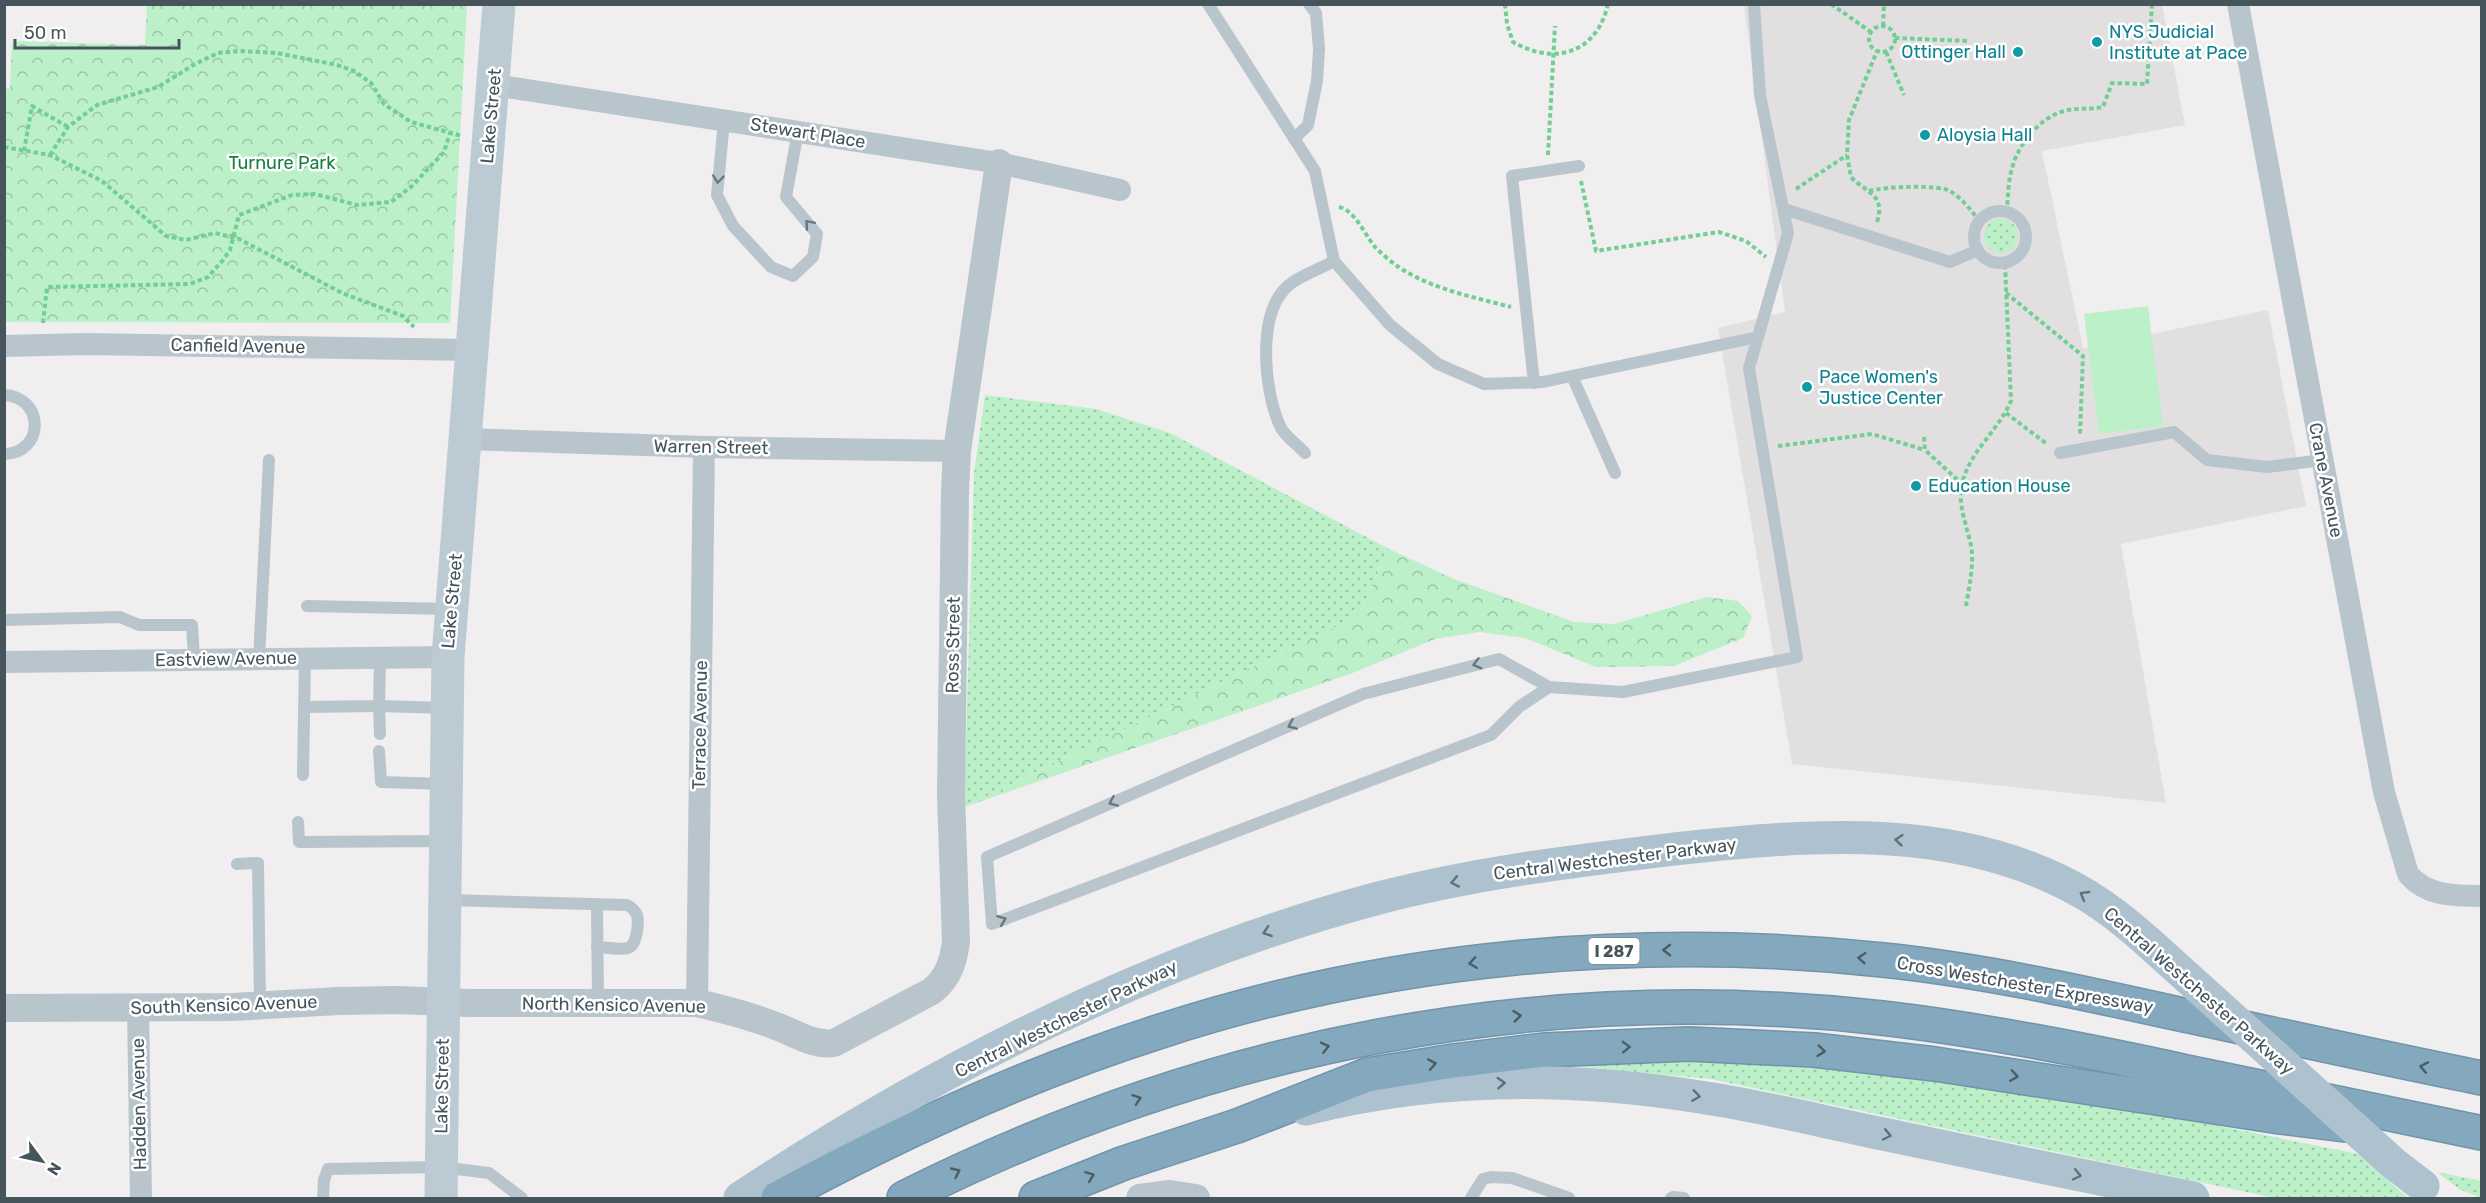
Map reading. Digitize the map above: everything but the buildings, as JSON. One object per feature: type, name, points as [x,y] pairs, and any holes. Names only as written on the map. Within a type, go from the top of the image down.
[{"type":"highway","name":"Cross Westchester Expressway","points":[[778,1198],[933,1120],[998,1091],[1161,1031],[1239,1008],[1376,979],[1479,962],[1559,954],[1641,950],[1723,950],[1804,953],[1886,960],[2049,986],[2481,1078]]},
{"type":"highway","points":[[904,1198],[1071,1123],[1178,1086],[1253,1064],[1386,1035],[1486,1019],[1563,1011],[1642,1007],[1721,1007],[1800,1011],[1958,1028],[2070,1048],[2481,1134]]},
{"type":"highway","points":[[1036,1198],[1124,1163],[1237,1126],[1367,1075],[1453,1061],[1544,1050],[1689,1044],[1814,1050],[1913,1061],[2280,1117],[2344,1125],[2481,1134]]},
{"type":"main road","name":"Lake Street","points":[[441,1183],[448,657],[499,4]]},
{"type":"main road","name":"Central Westchester Parkway","points":[[740,1198],[832,1138],[1040,1027],[1113,992],[1187,961],[1300,921],[1377,899],[1455,881],[1572,861],[1732,843],[1852,837],[1932,843],[1970,850],[2012,861],[2050,876],[2087,896],[2123,920],[2368,1141],[2431,1192]]},
{"type":"main road","points":[[1237,1126],[1391,1091],[1511,1082],[1588,1085],[1666,1092],[1746,1105],[2193,1198]]},
{"type":"street","name":"Crane Avenue","points":[[2238,4],[2384,792],[2408,874],[2424,889],[2458,896],[2481,896]]},
{"type":"street","name":"Stewart Place","points":[[494,85],[999,163],[1120,190]]},
{"type":"street","name":"Ross Street","points":[[814,1043],[834,1043],[932,991],[943,982],[954,958],[956,942],[951,795],[957,451],[999,163]]},
{"type":"street","name":"Canfield Avenue","points":[[4,346],[472,350]]},
{"type":"street","name":"Warren Street","points":[[466,439],[704,447],[957,451]]},
{"type":"street","name":"Terrace Avenue","points":[[697,1004],[704,447]]},
{"type":"street","name":"Eastview Avenue","points":[[4,662],[448,657]]},
{"type":"street","name":"South Kensico Avenue","points":[[4,1008],[138,1009],[398,1000],[443,1003]]},
{"type":"street","name":"North Kensico Avenue","points":[[443,1003],[697,1004],[729,1010],[773,1024],[814,1043]]},
{"type":"street","name":"Hadden Avenue","points":[[138,1009],[141,1198]]},
{"type":"street","points":[[1140,1198],[1170,1194],[1196,1198]]},
{"type":"lane","points":[[1208,4],[1315,171],[1334,261],[1389,325],[1438,364],[1484,384],[1534,382],[1758,337]]},
{"type":"lane","points":[[1294,139],[1308,125],[1317,81],[1319,49],[1316,13],[1309,4]]},
{"type":"lane","points":[[1549,687],[1519,706],[1491,735],[992,924],[987,857],[1364,694],[1499,659],[1549,687],[1623,692],[1797,657],[1749,368],[1788,233],[1760,95],[1754,4]]},
{"type":"lane","points":[[724,121],[717,195],[733,226],[771,267],[792,276],[813,257],[817,234],[786,197],[798,131]]},
{"type":"lane","points":[[1534,382],[1512,176],[1578,166]]},
{"type":"lane","points":[[1783,204],[1871,237],[1950,262],[1978,250]]},
{"type":"lane","points":[[2007,212],[2022,222],[2027,236],[2026,245],[2014,260],[2005,264],[1988,261],[1978,250],[1974,234],[1979,222],[1990,213],[2007,212]]},
{"type":"lane","points":[[1305,453],[1280,427],[1269,386],[1266,334],[1274,304],[1289,285],[1334,261]]},
{"type":"lane","points":[[1572,376],[1615,473]]},
{"type":"lane","points":[[4,395],[24,401],[31,408],[35,426],[28,444],[21,450],[4,454]]},
{"type":"lane","points":[[2060,453],[2174,432],[2206,460],[2267,467],[2322,460]]},
{"type":"lane","points":[[259,659],[269,460]]},
{"type":"lane","points":[[307,606],[452,609]]},
{"type":"lane","points":[[4,621],[120,617],[140,625],[192,625],[194,659]]},
{"type":"lane","points":[[303,775],[304,658]]},
{"type":"lane","points":[[380,658],[380,734]]},
{"type":"lane","points":[[304,707],[447,708]]},
{"type":"lane","points":[[379,751],[381,782],[446,784]]},
{"type":"lane","points":[[298,822],[299,842],[446,841]]},
{"type":"lane","points":[[237,864],[258,863],[260,1005]]},
{"type":"lane","points":[[445,900],[627,905],[633,908],[637,916],[636,941],[632,946],[626,948],[597,947]]},
{"type":"lane","points":[[597,905],[598,1003]]},
{"type":"lane","points":[[323,1198],[324,1180],[328,1168],[441,1183],[489,1173],[522,1198]]},
{"type":"lane","points":[[1471,1198],[1483,1179],[1501,1176],[1569,1198]]},
{"type":"lane","points":[[1671,1198],[1684,1198]]},
{"type":"path","points":[[1505,4],[1507,24],[1513,42],[1527,50],[1554,54],[1582,47],[1596,34],[1605,21],[1608,4]]},
{"type":"path","points":[[1831,4],[1871,32]]},
{"type":"path","points":[[1883,26],[1884,4]]},
{"type":"path","points":[[2007,212],[2013,164],[2036,129],[2047,119],[2062,112],[2103,107],[2112,83],[2147,84],[2152,4]]},
{"type":"path","points":[[1546,170],[1555,26]]},
{"type":"path","points":[[1883,26],[1891,29],[1895,38],[1893,46],[1886,51],[1877,51],[1871,45],[1871,32],[1883,26]]},
{"type":"path","points":[[1895,38],[1969,41]]},
{"type":"path","points":[[50,155],[68,127],[97,105],[158,87],[218,53],[239,51],[277,53],[337,65],[354,71],[371,83],[384,104],[411,122],[472,138],[489,139]]},
{"type":"path","points":[[1871,237],[1880,212],[1877,200],[1851,177],[1848,154],[1849,120],[1877,51]]},
{"type":"path","points":[[1886,51],[1904,95]]},
{"type":"path","points":[[24,151],[32,106],[68,127]]},
{"type":"path","points":[[41,345],[47,287],[190,284],[208,277],[230,250],[239,215],[292,195],[315,194],[357,205],[391,202],[412,186],[444,152],[450,133]]},
{"type":"path","points":[[4,147],[50,155],[102,181],[166,236],[186,240],[215,233],[232,237],[342,293],[403,316],[427,339],[426,349]]},
{"type":"path","points":[[1783,204],[1848,154]]},
{"type":"path","points":[[1578,166],[1596,251],[1719,232],[1746,241],[1778,267]]},
{"type":"path","points":[[1869,191],[1901,187],[1943,189],[1955,195],[1979,222]]},
{"type":"path","points":[[1323,206],[1342,208],[1351,215],[1376,248],[1397,266],[1426,282],[1458,294],[1517,309],[1526,308]]},
{"type":"path","points":[[1966,606],[1972,568],[1971,549],[1964,523],[1962,484],[1978,449],[2006,413],[2011,401],[2005,264]]},
{"type":"path","points":[[2006,293],[2083,356],[2079,449]]},
{"type":"path","points":[[2006,413],[2060,453]]},
{"type":"path","points":[[1762,448],[1872,434],[1925,450],[1962,484]]},
{"type":"path","points":[[1924,437],[1925,450]]},
{"type":"shaded area","points":[[1744,5],[2162,5],[2185,125],[2042,151],[2083,348],[2268,310],[2306,506],[2121,544],[2166,803],[1792,764],[1718,328],[1785,312]]},
{"type":"green space","name":"Turnure Park","points":[[147,5],[467,5],[450,323],[5,322],[4,89],[10,88],[12,41],[145,45]]},
{"type":"green space","points":[[2001,219],[2013,224],[2018,236],[2013,248],[2001,253],[1989,248],[1984,236],[1989,224]]},
{"type":"green space","points":[[2148,306],[2163,426],[2099,434],[2084,314]]},
{"type":"green space","points":[[985,395],[1096,409],[1170,433],[1389,549],[1358,616],[964,807],[974,474]]},
{"type":"green space","points":[[1389,549],[1454,579],[1574,622],[1614,624],[1707,597],[1738,601],[1752,616],[1743,638],[1674,666],[1596,667],[1525,638],[1479,632],[1435,639],[1350,674],[964,807],[1358,616]]},
{"type":"green space","points":[[1742,1059],[1876,1070],[2140,1110],[2358,1154],[2408,1198],[2275,1198],[1711,1079],[1562,1065]]},
{"type":"green space","points":[[2437,1172],[2481,1181],[2481,1198],[2459,1189]]},
{"type":"place","name":"NYS Judicial Institute at Pace","points":[[2097,42]]},
{"type":"place","name":"Ottinger Hall","points":[[2018,52]]},
{"type":"place","name":"Aloysia Hall","points":[[1925,135]]},
{"type":"place","name":"Pace Women's Justice Center","points":[[1807,387]]},
{"type":"place","name":"Education House","points":[[1916,486]]}]
